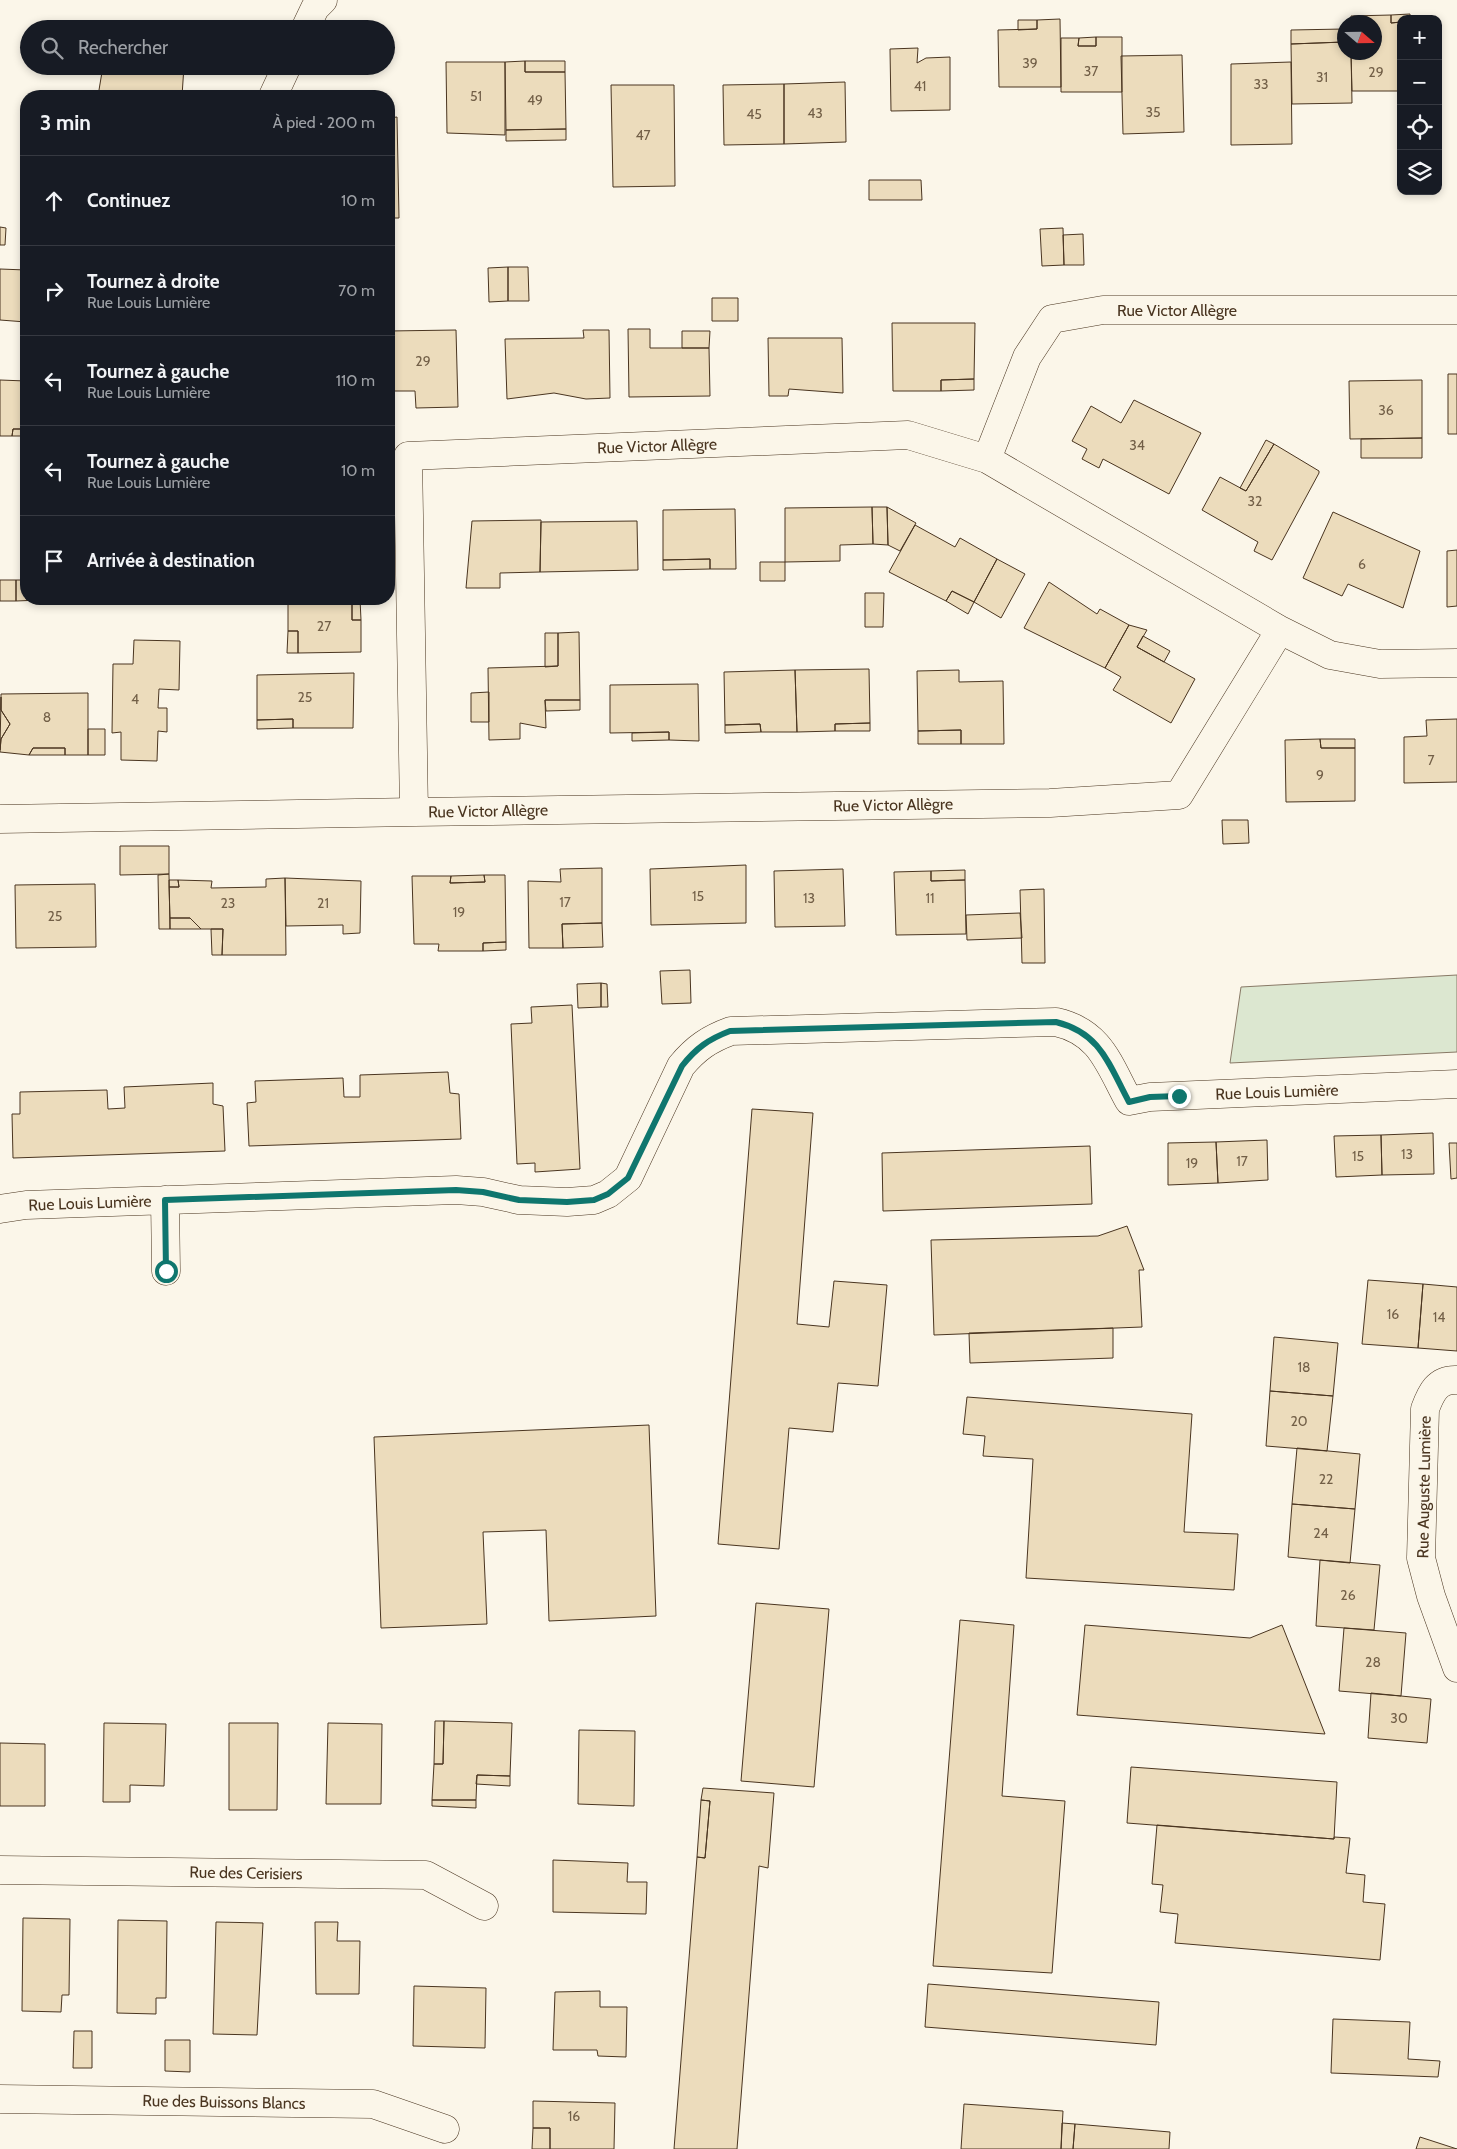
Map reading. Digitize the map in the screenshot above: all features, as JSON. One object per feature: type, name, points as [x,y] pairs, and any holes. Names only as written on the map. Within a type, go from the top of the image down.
[{"type":"street","points":[[309,20],[315,8],[323,0]]},
{"type":"street","points":[[276,90],[283,75]]},
{"type":"street","name":"Rue Victor Allègre","points":[[988,459],[1026,357],[1052,319],[1103,310],[1457,310]]},
{"type":"street","name":"Rue Victor Allègre","points":[[414,812],[408,456],[908,435],[988,459],[1280,630],[1330,655],[1380,664],[1457,662]]},
{"type":"street","name":"Rue Victor Allègre","points":[[0,819],[1050,803],[1179,795],[1280,630]]},
{"type":"street","name":"Rue Louis Lumière","points":[[0,1209],[26,1205],[456,1190],[483,1192],[519,1200],[567,1202],[594,1200],[608,1194],[628,1178],[682,1066],[694,1050],[710,1039],[730,1031],[1056,1022],[1073,1026],[1080,1030],[1099,1047],[1129,1102],[1150,1097],[1457,1084]]},
{"type":"street","points":[[165,1200],[166,1271]]},
{"type":"street","name":"Rue Auguste Lumière","points":[[1457,1380],[1449,1380],[1436,1387],[1425,1409],[1421,1558],[1431,1596],[1457,1668]]},
{"type":"street","name":"Rue des Cerisiers","points":[[0,1870],[426,1875],[484,1906]]},
{"type":"street","name":"Rue des Buissons Blancs","points":[[0,2099],[373,2104],[445,2129]]},
{"type":"green space","points":[[1457,975],[1457,1052],[1230,1063],[1241,987]]},
{"type":"building","points":[[1410,14],[1397,15],[1397,22],[1391,23],[1391,15]]},
{"type":"building","points":[[1382,15],[1391,15],[1391,23],[1397,22],[1397,91],[1352,91],[1351,60],[1382,60]]},
{"type":"building","points":[[1060,19],[1061,87],[999,87],[998,30],[1037,29],[1037,20]]},
{"type":"building","points":[[1018,20],[1037,20],[1037,29],[1018,30]]},
{"type":"building","points":[[1337,29],[1337,42],[1291,44],[1291,30]]},
{"type":"building","points":[[1096,37],[1096,46],[1078,46],[1079,38]]},
{"type":"building","points":[[1096,37],[1122,37],[1122,92],[1061,92],[1061,38],[1079,38],[1078,46],[1096,46]]},
{"type":"building","points":[[1337,42],[1337,60],[1351,60],[1352,103],[1292,104],[1291,44]]},
{"type":"building","points":[[918,48],[917,63],[926,58],[950,57],[950,110],[891,111],[890,49]]},
{"type":"building","points":[[1182,55],[1184,132],[1123,134],[1121,56]]},
{"type":"building","points":[[525,61],[565,61],[565,72],[525,72]]},
{"type":"building","points":[[525,61],[525,72],[565,72],[566,129],[506,130],[505,62]]},
{"type":"building","points":[[446,62],[505,62],[505,135],[447,133]]},
{"type":"building","points":[[1291,62],[1292,144],[1231,145],[1231,64]]},
{"type":"building","points":[[102,75],[183,75],[182,90],[99,90]]},
{"type":"building","points":[[845,82],[846,142],[784,144],[784,84]]},
{"type":"building","points":[[784,84],[784,144],[724,145],[723,85]]},
{"type":"building","points":[[611,85],[674,85],[675,186],[613,187]]},
{"type":"building","points":[[395,117],[397,117],[399,218],[395,218]]},
{"type":"building","points":[[566,129],[566,140],[506,141],[506,130]]},
{"type":"building","points":[[869,180],[921,180],[922,200],[869,200]]},
{"type":"building","points":[[0,227],[6,228],[5,245],[0,245]]},
{"type":"building","points":[[1063,228],[1064,265],[1042,266],[1040,229]]},
{"type":"building","points":[[1083,234],[1084,265],[1064,265],[1063,235]]},
{"type":"building","points":[[508,267],[508,301],[489,302],[488,268]]},
{"type":"building","points":[[508,267],[528,267],[529,301],[508,301]]},
{"type":"building","points":[[0,269],[20,270],[20,322],[0,320]]},
{"type":"building","points":[[712,298],[738,298],[738,321],[712,321]]},
{"type":"building","points":[[892,323],[975,323],[974,379],[941,380],[941,391],[893,391]]},
{"type":"building","points":[[628,329],[650,329],[650,348],[709,348],[710,396],[629,397]]},
{"type":"building","points":[[456,330],[458,407],[416,408],[415,391],[395,391],[395,331]]},
{"type":"building","points":[[583,330],[609,330],[610,398],[586,399],[554,393],[507,399],[505,339],[584,338]]},
{"type":"building","points":[[682,331],[710,331],[709,348],[682,348]]},
{"type":"building","points":[[768,338],[842,338],[843,393],[789,389],[788,396],[769,396]]},
{"type":"building","points":[[1448,374],[1457,374],[1457,434],[1448,434]]},
{"type":"building","points":[[974,379],[974,390],[941,391],[941,380]]},
{"type":"building","points":[[0,380],[20,381],[20,429],[13,429],[12,436],[0,436]]},
{"type":"building","points":[[1422,380],[1422,438],[1350,439],[1349,381]]},
{"type":"building","points":[[1134,400],[1201,433],[1169,494],[1103,459],[1099,468],[1082,459],[1087,449],[1072,441],[1091,406],[1121,423]]},
{"type":"building","points":[[13,429],[20,429],[20,436],[12,436]]},
{"type":"building","points":[[1422,438],[1422,458],[1361,458],[1361,439]]},
{"type":"building","points":[[1266,440],[1274,444],[1246,491],[1240,488]]},
{"type":"building","points":[[1274,444],[1319,471],[1319,473],[1272,560],[1254,551],[1258,542],[1202,510],[1220,477],[1246,491]]},
{"type":"building","points":[[872,507],[887,507],[888,545],[873,544]]},
{"type":"building","points":[[872,507],[873,544],[840,545],[840,561],[785,562],[785,508]]},
{"type":"building","points":[[887,507],[916,523],[900,551],[888,545]]},
{"type":"building","points":[[735,509],[736,569],[710,569],[710,559],[663,560],[663,510]]},
{"type":"building","points":[[1333,512],[1420,551],[1403,608],[1348,584],[1342,596],[1303,578]]},
{"type":"building","points":[[541,520],[540,572],[500,573],[500,588],[466,588],[472,521]]},
{"type":"building","points":[[637,521],[638,570],[540,572],[541,522]]},
{"type":"building","points":[[915,525],[955,547],[960,538],[997,559],[974,602],[952,591],[946,601],[889,572]]},
{"type":"building","points":[[1457,550],[1457,606],[1447,607],[1447,551]]},
{"type":"building","points":[[710,559],[710,569],[663,570],[663,560]]},
{"type":"building","points":[[997,559],[1025,574],[1001,618],[974,602]]},
{"type":"building","points":[[760,562],[785,562],[785,581],[760,581]]},
{"type":"building","points":[[0,580],[16,580],[16,601],[0,601]]},
{"type":"building","points":[[16,580],[20,580],[20,601],[16,601]]},
{"type":"building","points":[[1049,582],[1097,614],[1100,609],[1129,625],[1105,668],[1024,628]]},
{"type":"building","points":[[952,591],[974,602],[968,614],[946,601]]},
{"type":"building","points":[[865,593],[884,593],[883,627],[865,627]]},
{"type":"building","points":[[288,605],[352,605],[352,620],[361,620],[361,652],[298,653],[298,631],[288,631]]},
{"type":"building","points":[[352,605],[360,605],[361,620],[352,620]]},
{"type":"building","points":[[1129,625],[1147,630],[1137,647],[1195,679],[1171,723],[1113,690],[1121,677],[1105,668]]},
{"type":"building","points":[[288,631],[298,631],[298,653],[287,653]]},
{"type":"building","points":[[579,632],[580,700],[545,700],[546,728],[520,723],[520,739],[489,740],[488,668],[558,666],[558,633]]},
{"type":"building","points":[[545,633],[558,633],[558,666],[545,667]]},
{"type":"building","points":[[1143,636],[1170,651],[1164,662],[1137,647]]},
{"type":"building","points":[[134,640],[180,641],[179,690],[159,689],[158,708],[167,708],[167,732],[158,731],[157,761],[121,760],[121,732],[112,733],[113,664],[133,664]]},
{"type":"building","points":[[869,669],[870,723],[835,724],[835,731],[797,732],[795,670]]},
{"type":"building","points":[[795,670],[797,732],[761,732],[760,724],[725,725],[724,672]]},
{"type":"building","points":[[959,670],[959,682],[1003,681],[1004,744],[961,744],[961,730],[918,731],[917,671]]},
{"type":"building","points":[[354,673],[353,728],[293,728],[293,719],[257,720],[257,675]]},
{"type":"building","points":[[698,684],[699,741],[669,740],[669,732],[610,733],[610,685]]},
{"type":"building","points":[[489,692],[489,722],[471,722],[471,693]]},
{"type":"building","points":[[88,693],[88,755],[65,755],[65,748],[33,748],[29,755],[0,752],[1,739],[10,724],[1,710],[1,694]]},
{"type":"building","points":[[1,697],[1,710],[10,724],[1,739],[0,750]]},
{"type":"building","points":[[545,700],[580,700],[580,710],[546,711]]},
{"type":"building","points":[[293,719],[293,728],[257,729],[257,720]]},
{"type":"building","points":[[1457,719],[1457,782],[1404,783],[1404,737],[1427,736],[1426,720]]},
{"type":"building","points":[[870,723],[870,731],[835,731],[835,724]]},
{"type":"building","points":[[760,724],[761,732],[725,733],[725,725]]},
{"type":"building","points":[[88,729],[105,729],[105,755],[88,755]]},
{"type":"building","points":[[961,730],[961,744],[918,744],[918,731]]},
{"type":"building","points":[[669,732],[669,740],[632,741],[632,733]]},
{"type":"building","points":[[1320,739],[1321,748],[1355,748],[1355,801],[1286,802],[1285,740]]},
{"type":"building","points":[[1320,739],[1355,739],[1355,748],[1321,748]]},
{"type":"building","points":[[33,748],[65,748],[65,755],[29,755]]},
{"type":"building","points":[[1222,820],[1248,820],[1249,843],[1223,844]]},
{"type":"building","points":[[120,846],[169,846],[169,874],[120,875]]},
{"type":"building","points":[[746,865],[746,923],[651,925],[650,869]]},
{"type":"building","points":[[602,868],[602,923],[562,924],[563,948],[529,948],[528,881],[561,882],[560,869]]},
{"type":"building","points":[[843,869],[845,926],[775,927],[774,871]]},
{"type":"building","points":[[965,870],[965,880],[931,881],[931,871]]},
{"type":"building","points":[[931,871],[931,881],[965,880],[966,934],[896,935],[894,872]]},
{"type":"building","points":[[169,874],[170,929],[159,929],[158,875]]},
{"type":"building","points":[[484,875],[505,875],[506,942],[483,943],[483,951],[438,951],[439,944],[414,944],[412,876],[451,876],[450,883],[485,882]]},
{"type":"building","points":[[484,875],[485,882],[450,883],[451,876]]},
{"type":"building","points":[[285,878],[286,955],[222,955],[223,929],[201,929],[190,918],[170,918],[169,887],[179,887],[178,880],[212,881],[211,888],[266,887],[266,879]]},
{"type":"building","points":[[285,878],[361,881],[360,933],[343,934],[343,925],[286,926]]},
{"type":"building","points":[[169,880],[178,880],[179,887],[169,887]]},
{"type":"building","points":[[95,884],[96,947],[16,948],[15,885]]},
{"type":"building","points":[[1044,889],[1045,963],[1022,963],[1020,890]]},
{"type":"building","points":[[1020,913],[1022,938],[967,940],[966,915]]},
{"type":"building","points":[[170,918],[190,918],[201,929],[170,929]]},
{"type":"building","points":[[602,923],[603,947],[563,948],[562,924]]},
{"type":"building","points":[[211,929],[223,929],[222,955],[212,955]]},
{"type":"building","points":[[506,942],[506,950],[483,951],[483,943]]},
{"type":"building","points":[[690,970],[691,1003],[662,1004],[660,971]]},
{"type":"building","points":[[601,983],[607,984],[608,1007],[601,1007]]},
{"type":"building","points":[[601,983],[601,1007],[578,1008],[577,984]]},
{"type":"building","points":[[572,1005],[580,1169],[535,1172],[535,1163],[517,1164],[511,1024],[532,1023],[531,1007]]},
{"type":"building","points":[[448,1072],[450,1093],[459,1094],[461,1139],[249,1146],[247,1103],[256,1102],[255,1081],[343,1078],[344,1097],[360,1097],[360,1075]]},
{"type":"building","points":[[213,1083],[213,1104],[223,1106],[225,1151],[13,1158],[12,1114],[20,1114],[20,1092],[107,1090],[108,1109],[125,1108],[124,1087]]},
{"type":"building","points":[[752,1109],[813,1113],[797,1324],[829,1327],[834,1281],[887,1285],[878,1386],[838,1383],[833,1432],[789,1428],[779,1549],[718,1544]]},
{"type":"building","points":[[1433,1133],[1434,1174],[1382,1175],[1381,1135]]},
{"type":"building","points":[[1381,1135],[1382,1175],[1336,1177],[1334,1136]]},
{"type":"building","points":[[1267,1140],[1268,1180],[1218,1183],[1216,1142]]},
{"type":"building","points":[[1216,1142],[1218,1183],[1168,1185],[1168,1143]]},
{"type":"building","points":[[1449,1143],[1457,1143],[1457,1178],[1451,1179]]},
{"type":"building","points":[[1090,1146],[1092,1204],[883,1211],[882,1153]]},
{"type":"building","points":[[1127,1226],[1144,1270],[1139,1270],[1142,1327],[934,1335],[931,1240],[1098,1236]]},
{"type":"building","points":[[1368,1280],[1423,1284],[1418,1348],[1362,1344]]},
{"type":"building","points":[[1423,1284],[1457,1287],[1457,1351],[1418,1348]]},
{"type":"building","points":[[1113,1328],[1113,1358],[970,1363],[969,1333]]},
{"type":"building","points":[[1274,1337],[1338,1343],[1333,1396],[1270,1391]]},
{"type":"building","points":[[1270,1391],[1333,1396],[1327,1451],[1266,1446]]},
{"type":"building","points":[[967,1397],[1192,1414],[1184,1532],[1238,1534],[1234,1590],[1026,1578],[1033,1459],[983,1456],[985,1436],[963,1434]]},
{"type":"building","points":[[649,1425],[656,1616],[549,1621],[546,1530],[483,1532],[487,1624],[381,1628],[374,1437]]},
{"type":"building","points":[[1297,1448],[1360,1454],[1355,1509],[1292,1504]]},
{"type":"building","points":[[1292,1504],[1355,1509],[1350,1563],[1288,1557]]},
{"type":"building","points":[[1320,1560],[1380,1565],[1374,1630],[1316,1626]]},
{"type":"building","points":[[756,1603],[829,1609],[814,1787],[741,1781]]},
{"type":"building","points":[[960,1620],[1014,1625],[1002,1796],[1065,1801],[1052,1973],[933,1966]]},
{"type":"building","points":[[1085,1625],[1250,1638],[1282,1625],[1325,1734],[1077,1715]]},
{"type":"building","points":[[1344,1628],[1406,1633],[1401,1696],[1339,1691]]},
{"type":"building","points":[[1371,1693],[1431,1699],[1427,1743],[1368,1738]]},
{"type":"building","points":[[435,1721],[444,1721],[443,1764],[434,1764]]},
{"type":"building","points":[[444,1721],[512,1723],[510,1776],[477,1775],[476,1800],[432,1800],[434,1764],[443,1764]]},
{"type":"building","points":[[104,1723],[166,1724],[164,1786],[130,1785],[130,1802],[103,1802]]},
{"type":"building","points":[[229,1723],[278,1723],[277,1810],[229,1810]]},
{"type":"building","points":[[328,1723],[382,1724],[381,1804],[326,1804]]},
{"type":"building","points":[[579,1730],[635,1731],[634,1806],[578,1804]]},
{"type":"building","points":[[0,1743],[45,1744],[45,1806],[0,1806]]},
{"type":"building","points":[[1131,1767],[1337,1782],[1334,1839],[1127,1823]]},
{"type":"building","points":[[477,1775],[510,1776],[510,1786],[476,1784]]},
{"type":"building","points":[[703,1788],[774,1793],[768,1868],[759,1866],[737,2149],[674,2149],[697,1857],[705,1858],[710,1801],[701,1800]]},
{"type":"building","points":[[432,1800],[476,1800],[476,1808],[432,1806]]},
{"type":"building","points":[[701,1800],[710,1801],[705,1858],[697,1857]]},
{"type":"building","points":[[1157,1825],[1334,1839],[1334,1837],[1350,1838],[1346,1873],[1365,1875],[1363,1902],[1385,1904],[1380,1960],[1175,1943],[1178,1914],[1160,1912],[1163,1885],[1152,1884]]},
{"type":"building","points":[[553,1860],[628,1863],[627,1882],[647,1882],[646,1914],[553,1912]]},
{"type":"building","points":[[23,1918],[70,1919],[69,1995],[62,1995],[61,2012],[22,2011]]},
{"type":"building","points":[[118,1920],[167,1921],[166,1998],[156,1998],[156,2014],[117,2013]]},
{"type":"building","points":[[216,1922],[263,1923],[257,2035],[213,2034]]},
{"type":"building","points":[[315,1922],[338,1922],[337,1941],[360,1941],[359,1994],[316,1994]]},
{"type":"building","points":[[928,1984],[1159,2002],[1156,2045],[925,2027]]},
{"type":"building","points":[[414,1986],[486,1988],[485,2048],[413,2046]]},
{"type":"building","points":[[600,1991],[600,2007],[627,2007],[626,2057],[598,2056],[597,2050],[553,2050],[555,1992]]},
{"type":"building","points":[[1333,2019],[1410,2022],[1408,2059],[1440,2061],[1438,2077],[1331,2073]]},
{"type":"building","points":[[74,2031],[92,2031],[92,2068],[73,2068]]},
{"type":"building","points":[[165,2040],[190,2040],[190,2072],[165,2071]]},
{"type":"building","points":[[533,2101],[615,2103],[614,2149],[550,2149],[550,2128],[533,2128]]},
{"type":"building","points":[[964,2104],[1063,2111],[1061,2149],[961,2149]]},
{"type":"building","points":[[1062,2123],[1075,2124],[1073,2149],[1061,2149]]},
{"type":"building","points":[[1075,2124],[1170,2132],[1169,2149],[1073,2149]]},
{"type":"building","points":[[533,2128],[550,2128],[550,2149],[532,2149]]},
{"type":"building","points":[[1420,2137],[1457,2149],[1416,2149]]},
{"type":"route","points":[[166,1271],[165,1200],[456,1190],[483,1192],[519,1200],[567,1202],[594,1200],[608,1194],[628,1178],[682,1066],[694,1050],[710,1039],[730,1031],[1056,1022],[1073,1026],[1087,1034],[1099,1047],[1129,1102],[1150,1097],[1179,1096]]}]
